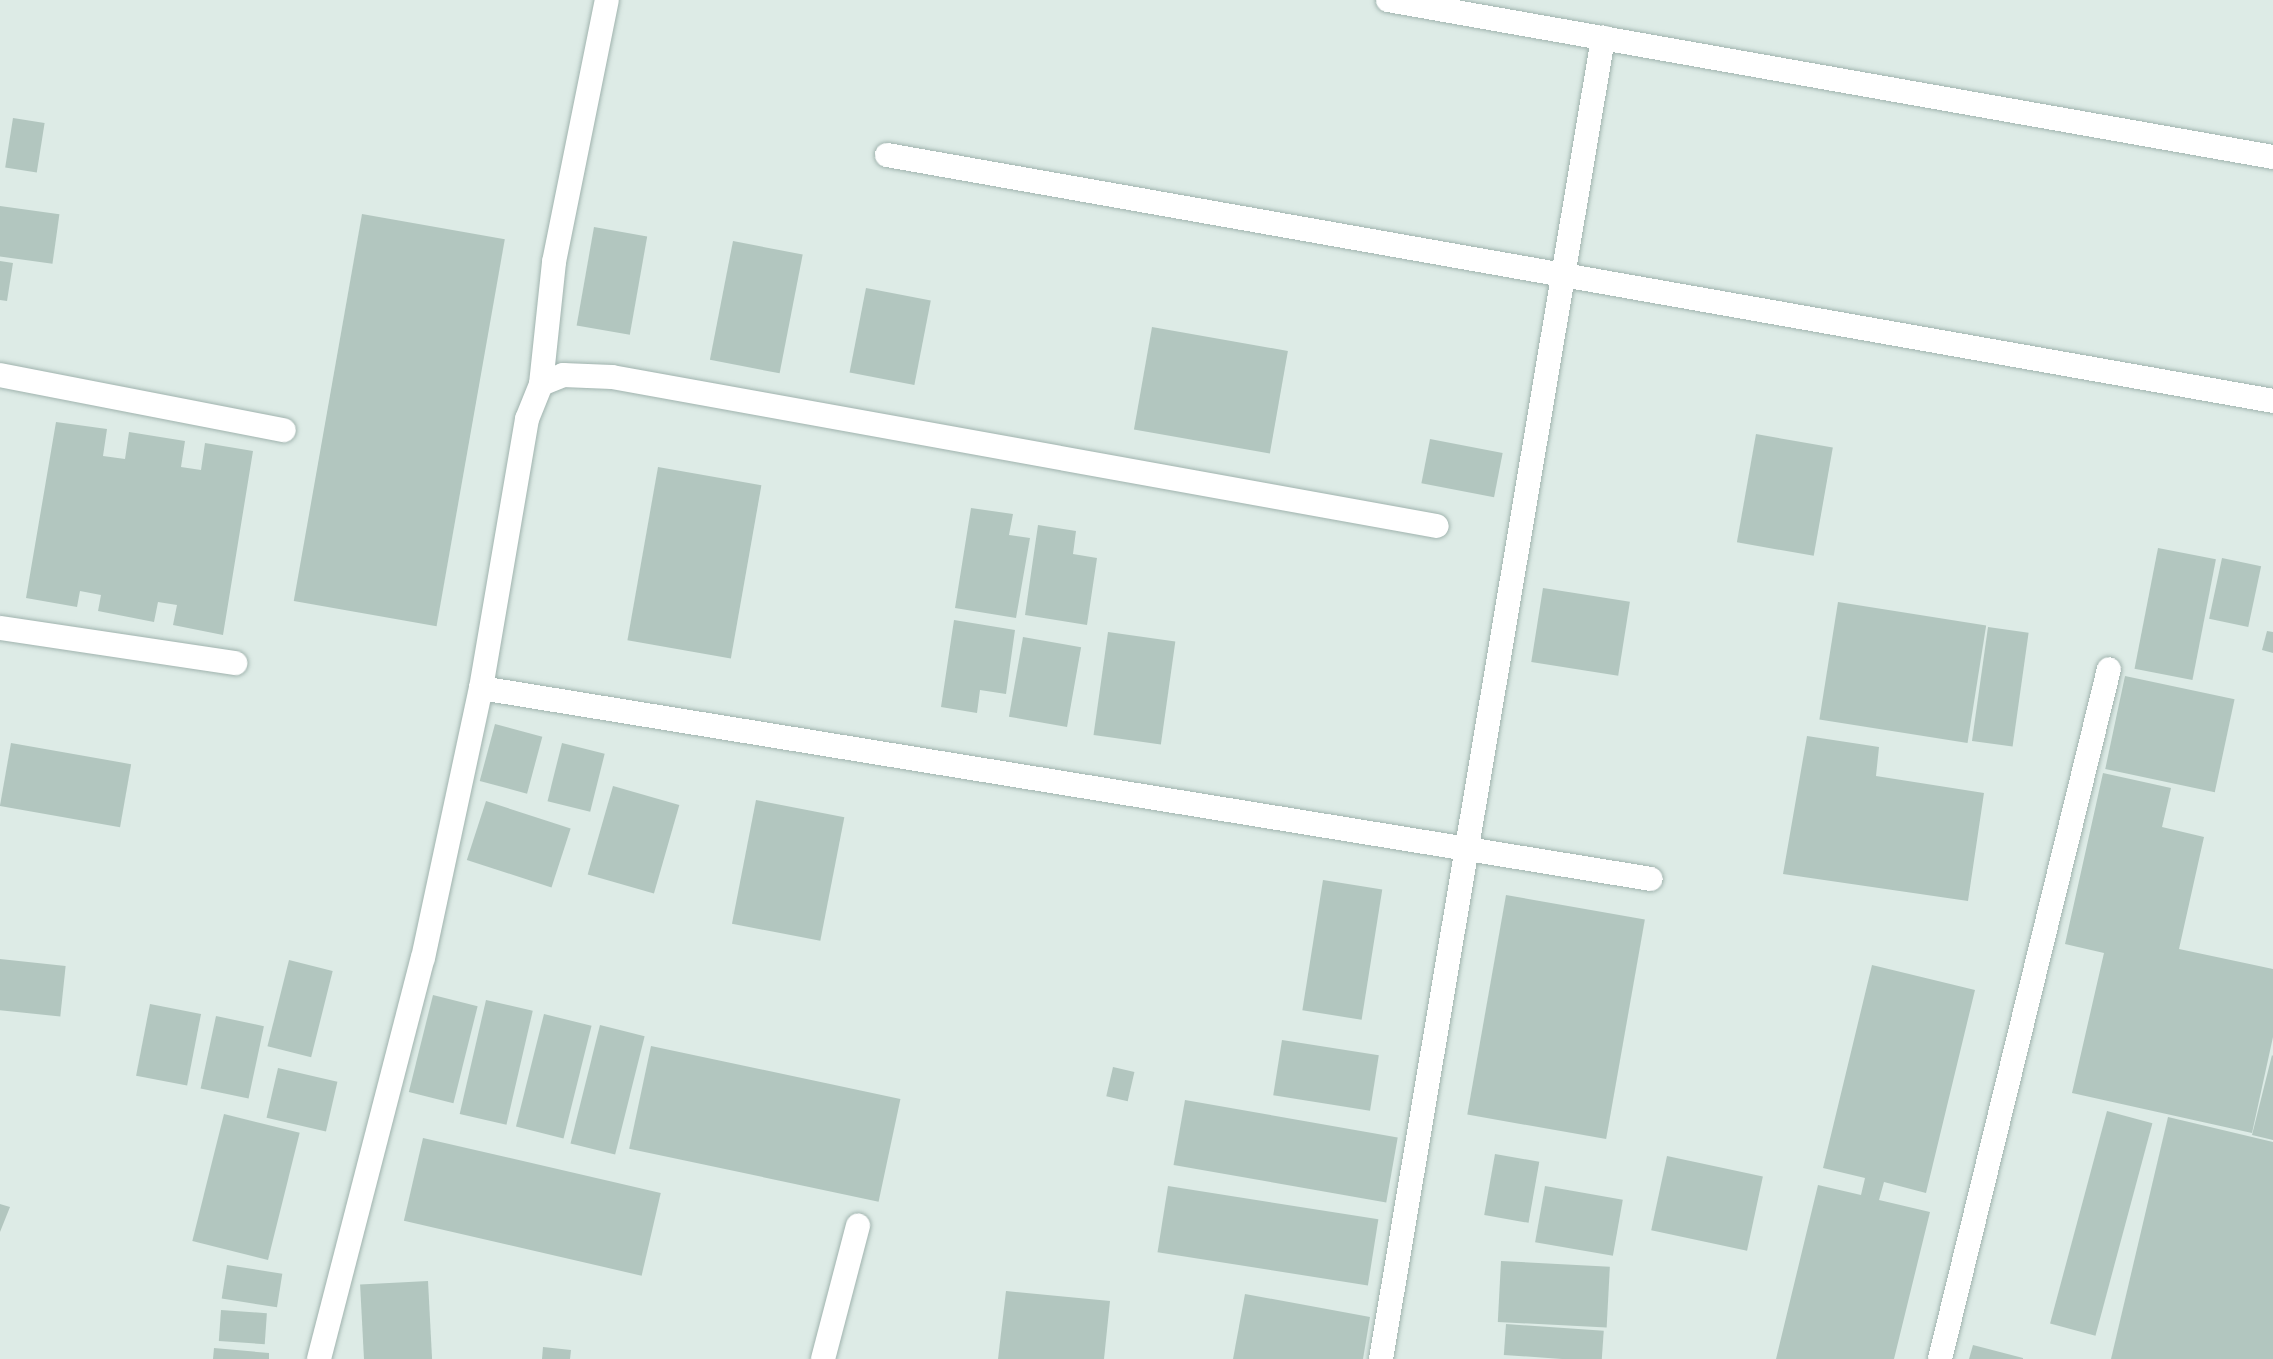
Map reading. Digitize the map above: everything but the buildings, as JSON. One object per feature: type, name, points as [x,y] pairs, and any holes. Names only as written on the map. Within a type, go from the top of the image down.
[{"type":"street","points":[[319,1359],[423,958],[481,688],[527,419],[541,384],[554,262],[607,0]]},
{"type":"street","points":[[1388,0],[2273,157]]},
{"type":"street","points":[[1381,1359],[1462,847],[1603,38]]},
{"type":"street","points":[[887,155],[2273,401]]},
{"type":"street","points":[[541,384],[573,374],[612,377],[1437,526]]},
{"type":"street","points":[[0,375],[284,430]]},
{"type":"street","points":[[0,628],[235,663]]},
{"type":"street","points":[[1940,1359],[2109,669]]},
{"type":"street","points":[[481,688],[1651,879]]},
{"type":"street","points":[[823,1359],[858,1226]]}]
